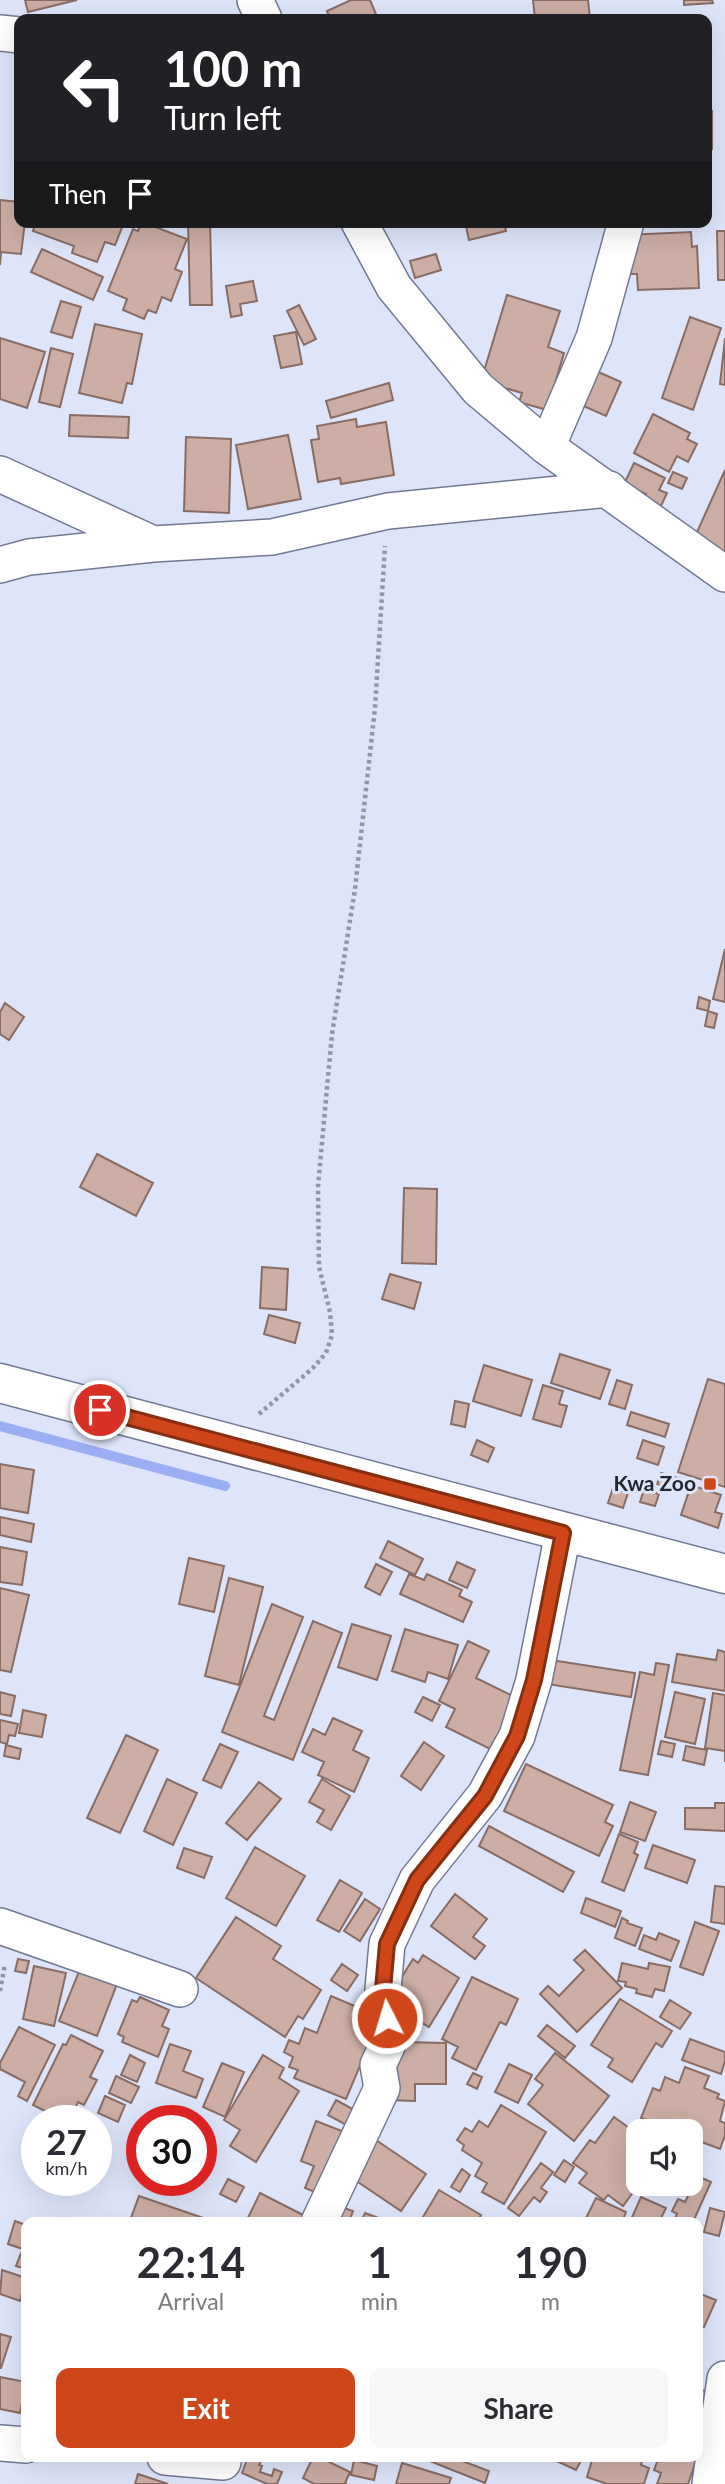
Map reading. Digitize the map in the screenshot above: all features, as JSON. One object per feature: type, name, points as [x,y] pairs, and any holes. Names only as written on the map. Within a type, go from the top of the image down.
[{"type":"main road","points":[[0,1383],[725,1574]]},
{"type":"street","points":[[362,228],[394,287],[478,389],[547,447],[610,489],[725,574]]},
{"type":"street","points":[[547,447],[594,338],[624,228]]},
{"type":"street","points":[[0,474],[153,544]]},
{"type":"street","points":[[0,565],[29,557],[153,544],[272,537],[388,511],[610,489]]},
{"type":"street","points":[[321,2217],[382,2088],[378,2065],[387,2046],[383,2029],[387,2018],[383,1989],[387,1944],[417,1880],[485,1796],[517,1736],[534,1680],[563,1533]]},
{"type":"street","points":[[0,1926],[180,1989]]},
{"type":"street","points":[[710,2484],[721,2430],[725,2379]]},
{"type":"street","points":[[0,2443],[21,2445]]},
{"type":"street","points":[[191,2462],[222,2468]]},
{"type":"path","points":[[226,1442],[313,1368],[327,1353],[332,1335],[330,1312],[319,1267],[318,1186],[332,1034],[355,889],[375,708],[388,511]]},
{"type":"building","points":[[25,0],[77,0],[28,12]]},
{"type":"building","points":[[351,0],[370,0],[376,14],[328,14],[327,11]]},
{"type":"building","points":[[533,0],[588,0],[589,14],[534,14]]},
{"type":"building","points":[[684,0],[712,0],[713,3],[684,5]]},
{"type":"building","points":[[0,200],[14,201],[14,228],[24,228],[21,254],[1,252],[0,265]]},
{"type":"building","points":[[34,228],[122,228],[115,245],[105,242],[97,262],[72,253],[74,246],[33,231]]},
{"type":"building","points":[[139,228],[158,228],[187,239],[175,269],[182,272],[171,301],[162,297],[156,313],[148,310],[144,319],[123,310],[127,299],[108,291],[133,229],[138,231]]},
{"type":"building","points":[[188,228],[210,228],[212,305],[190,305]]},
{"type":"building","points":[[466,228],[505,228],[506,231],[469,240]]},
{"type":"building","points":[[717,231],[725,231],[725,280],[718,280]]},
{"type":"building","points":[[691,232],[692,247],[697,246],[699,288],[638,290],[637,274],[628,274],[626,235]]},
{"type":"building","points":[[42,249],[103,277],[93,300],[31,272]]},
{"type":"building","points":[[436,254],[441,270],[415,278],[410,261]]},
{"type":"building","points":[[253,281],[257,301],[240,304],[242,315],[231,317],[226,286]]},
{"type":"building","points":[[507,295],[560,311],[548,347],[564,353],[547,410],[519,402],[522,393],[481,381]]},
{"type":"building","points":[[61,301],[81,307],[72,338],[51,332]]},
{"type":"building","points":[[299,305],[316,339],[304,345],[287,311]]},
{"type":"building","points":[[690,317],[721,328],[693,410],[662,398]]},
{"type":"building","points":[[95,324],[142,334],[132,384],[127,383],[122,403],[79,393]]},
{"type":"building","points":[[296,332],[302,364],[281,368],[274,336]]},
{"type":"building","points":[[0,338],[45,352],[27,408],[0,399]]},
{"type":"building","points":[[725,338],[725,385],[720,384]]},
{"type":"building","points":[[51,348],[73,354],[60,407],[39,402]]},
{"type":"building","points":[[594,370],[621,382],[606,416],[579,404]]},
{"type":"building","points":[[389,383],[393,400],[331,418],[326,401]]},
{"type":"building","points":[[653,414],[690,433],[687,439],[697,444],[688,462],[677,456],[669,472],[634,453]]},
{"type":"building","points":[[70,415],[129,417],[128,438],[69,436]]},
{"type":"building","points":[[356,419],[357,427],[386,422],[394,475],[341,484],[340,478],[318,482],[311,440],[319,439],[317,426]]},
{"type":"building","points":[[288,435],[301,499],[248,509],[236,445]]},
{"type":"building","points":[[186,437],[231,439],[229,513],[184,511]]},
{"type":"building","points":[[634,463],[665,478],[659,490],[667,493],[661,506],[644,498],[646,494],[624,484]]},
{"type":"building","points":[[725,470],[725,555],[693,541]]},
{"type":"building","points":[[673,472],[687,478],[682,489],[668,483]]},
{"type":"building","points":[[725,949],[725,1002],[713,999]]},
{"type":"building","points":[[699,997],[710,1001],[708,1011],[697,1008]]},
{"type":"building","points":[[5,1003],[24,1017],[9,1040],[0,1034],[0,1012]]},
{"type":"building","points":[[708,1011],[717,1014],[714,1028],[705,1026]]},
{"type":"building","points":[[97,1154],[153,1183],[136,1216],[80,1187]]},
{"type":"building","points":[[404,1188],[437,1189],[436,1264],[402,1263]]},
{"type":"building","points":[[262,1267],[288,1269],[286,1310],[260,1308]]},
{"type":"building","points":[[390,1274],[421,1283],[414,1309],[382,1299]]},
{"type":"building","points":[[269,1315],[300,1323],[295,1343],[264,1334]]},
{"type":"building","points":[[560,1354],[610,1370],[600,1399],[551,1383]]},
{"type":"building","points":[[484,1365],[532,1380],[521,1416],[473,1401]]},
{"type":"building","points":[[708,1379],[725,1384],[725,1487],[678,1472]]},
{"type":"building","points":[[617,1380],[632,1385],[625,1409],[609,1404]]},
{"type":"building","points":[[543,1385],[563,1391],[559,1404],[567,1406],[561,1427],[533,1419]]},
{"type":"building","points":[[455,1401],[469,1404],[465,1427],[451,1424]]},
{"type":"building","points":[[631,1412],[669,1424],[665,1437],[627,1425]]},
{"type":"building","points":[[477,1440],[494,1448],[488,1462],[471,1455]]},
{"type":"building","points":[[643,1440],[664,1447],[658,1465],[637,1458]]},
{"type":"building","points":[[0,1464],[34,1470],[28,1513],[0,1508]]},
{"type":"building","points":[[661,1473],[681,1479],[677,1490],[657,1484]]},
{"type":"building","points":[[691,1485],[721,1495],[715,1512],[722,1514],[718,1528],[681,1515]]},
{"type":"building","points":[[613,1488],[628,1493],[623,1508],[608,1503]]},
{"type":"building","points":[[644,1489],[659,1494],[655,1506],[640,1502]]},
{"type":"building","points":[[0,1517],[34,1524],[31,1542],[0,1535]]},
{"type":"building","points":[[388,1541],[423,1559],[415,1575],[380,1558]]},
{"type":"building","points":[[0,1547],[27,1552],[22,1585],[0,1582]]},
{"type":"building","points":[[189,1558],[224,1566],[214,1612],[179,1604]]},
{"type":"building","points":[[457,1562],[475,1570],[467,1588],[449,1580]]},
{"type":"building","points":[[376,1564],[392,1572],[380,1595],[365,1587]]},
{"type":"building","points":[[409,1574],[424,1580],[427,1574],[462,1590],[459,1596],[472,1602],[463,1622],[400,1594]]},
{"type":"building","points":[[229,1578],[263,1587],[239,1685],[205,1676]]},
{"type":"building","points":[[0,1588],[29,1595],[11,1672],[0,1670]]},
{"type":"building","points":[[272,1604],[303,1617],[264,1716],[274,1720],[313,1621],[342,1633],[293,1760],[222,1732]]},
{"type":"building","points":[[352,1624],[391,1636],[377,1680],[338,1667]]},
{"type":"building","points":[[405,1629],[458,1645],[448,1679],[428,1672],[425,1682],[392,1671]]},
{"type":"building","points":[[468,1641],[489,1651],[476,1678],[517,1698],[492,1750],[446,1727],[455,1709],[439,1701]]},
{"type":"building","points":[[718,1650],[725,1652],[725,1691],[672,1682],[677,1654],[716,1660]]},
{"type":"building","points":[[551,1660],[635,1673],[631,1697],[547,1684]]},
{"type":"building","points":[[656,1663],[669,1665],[648,1775],[620,1770],[640,1672],[654,1675]]},
{"type":"building","points":[[0,1692],[15,1696],[11,1716],[0,1714]]},
{"type":"building","points":[[675,1692],[705,1699],[695,1744],[665,1737]]},
{"type":"building","points":[[713,1693],[725,1695],[725,1751],[705,1748]]},
{"type":"building","points":[[423,1697],[440,1705],[432,1721],[415,1712]]},
{"type":"building","points":[[23,1710],[46,1715],[42,1737],[19,1733]]},
{"type":"building","points":[[333,1718],[362,1731],[353,1750],[369,1758],[354,1792],[318,1775],[324,1762],[302,1752],[313,1729],[325,1735]]},
{"type":"building","points":[[0,1720],[18,1724],[15,1736],[9,1735],[7,1744],[0,1742]]},
{"type":"building","points":[[126,1735],[158,1750],[120,1833],[87,1818]]},
{"type":"building","points":[[661,1741],[675,1744],[672,1757],[658,1754]]},
{"type":"building","points":[[424,1742],[444,1756],[421,1790],[401,1776]]},
{"type":"building","points":[[220,1744],[238,1752],[221,1788],[203,1780]]},
{"type":"building","points":[[6,1745],[21,1749],[19,1759],[4,1756]]},
{"type":"building","points":[[686,1746],[707,1750],[704,1765],[683,1760]]},
{"type":"building","points":[[526,1764],[613,1805],[605,1822],[613,1826],[599,1856],[504,1811]]},
{"type":"building","points":[[167,1779],[197,1793],[173,1845],[144,1831]]},
{"type":"building","points":[[322,1779],[350,1796],[331,1830],[317,1822],[324,1810],[309,1802]]},
{"type":"building","points":[[259,1782],[281,1799],[247,1840],[226,1823]]},
{"type":"building","points":[[630,1802],[656,1812],[645,1841],[620,1832]]},
{"type":"building","points":[[715,1803],[725,1803],[725,1831],[685,1829],[685,1808],[715,1808]]},
{"type":"building","points":[[489,1826],[574,1872],[563,1892],[479,1846]]},
{"type":"building","points":[[619,1834],[638,1842],[634,1853],[638,1855],[624,1891],[602,1882]]},
{"type":"building","points":[[653,1845],[695,1860],[687,1883],[645,1868]]},
{"type":"building","points":[[255,1847],[305,1876],[276,1926],[226,1898]]},
{"type":"building","points":[[184,1848],[212,1857],[204,1878],[177,1868]]},
{"type":"building","points":[[340,1880],[362,1893],[339,1932],[317,1920]]},
{"type":"building","points":[[715,1886],[725,1887],[725,1924],[711,1922]]},
{"type":"building","points":[[455,1894],[487,1919],[473,1937],[485,1946],[475,1959],[431,1926]]},
{"type":"building","points":[[586,1898],[621,1911],[615,1927],[581,1913]]},
{"type":"building","points":[[365,1899],[380,1909],[360,1941],[344,1931]]},
{"type":"building","points":[[236,1917],[281,1946],[273,1959],[321,1990],[303,2019],[298,2016],[285,2037],[196,1978]]},
{"type":"building","points":[[622,1918],[628,1921],[627,1923],[642,1928],[635,1946],[615,1938]]},
{"type":"building","points":[[695,1922],[719,1931],[703,1975],[680,1967]]},
{"type":"building","points":[[659,1933],[679,1941],[671,1961],[639,1949],[644,1935],[656,1940]]},
{"type":"building","points":[[585,1950],[622,1988],[577,2032],[540,1994],[548,1986],[559,1996],[584,1970],[574,1960]]},
{"type":"building","points":[[423,1955],[459,1978],[429,2027],[387,2001],[413,1959],[418,1963]]},
{"type":"building","points":[[18,1959],[29,1961],[26,1973],[15,1971]]},
{"type":"building","points":[[622,1963],[648,1969],[649,1963],[670,1967],[664,1991],[655,1989],[652,1997],[636,1993],[637,1989],[625,1986],[626,1982],[618,1981]]},
{"type":"building","points":[[342,1964],[358,1975],[347,1991],[331,1980]]},
{"type":"building","points":[[34,1966],[66,1973],[54,2026],[23,2019]]},
{"type":"building","points":[[80,1969],[117,1984],[97,2036],[59,2021]]},
{"type":"building","points":[[472,1977],[518,1999],[506,2025],[500,2022],[476,2070],[452,2058],[458,2047],[442,2039]]},
{"type":"building","points":[[331,1996],[369,2012],[363,2028],[380,2034],[367,2049],[346,2099],[294,2078],[298,2070],[289,2067],[293,2057],[284,2052],[289,2040],[299,2044],[305,2028],[317,2033]]},
{"type":"building","points":[[140,1997],[169,2010],[162,2026],[169,2029],[158,2057],[122,2042],[124,2037],[118,2034],[132,2000],[137,2002]]},
{"type":"building","points":[[620,1999],[672,2031],[662,2047],[656,2043],[632,2082],[608,2067],[613,2059],[591,2045]]},
{"type":"building","points":[[670,2000],[691,2013],[680,2029],[660,2017]]},
{"type":"building","points":[[547,2025],[575,2046],[565,2058],[538,2036]]},
{"type":"building","points":[[19,2027],[55,2045],[27,2101],[18,2096],[25,2082],[0,2069],[0,2063]]},
{"type":"building","points":[[71,2035],[103,2051],[90,2077],[97,2080],[84,2105],[78,2102],[77,2105],[33,2105],[63,2044],[66,2045]]},
{"type":"building","points":[[690,2039],[725,2052],[721,2074],[682,2060]]},
{"type":"building","points":[[404,2042],[446,2043],[446,2084],[415,2084],[415,2101],[388,2100],[388,2046],[404,2046]]},
{"type":"building","points":[[170,2044],[191,2051],[183,2071],[203,2079],[196,2098],[156,2083]]},
{"type":"building","points":[[555,2053],[609,2096],[574,2141],[528,2104],[543,2085],[535,2079]]},
{"type":"building","points":[[130,2055],[145,2063],[137,2082],[121,2075]]},
{"type":"building","points":[[263,2055],[284,2068],[279,2078],[299,2091],[256,2162],[230,2146],[240,2130],[224,2120]]},
{"type":"building","points":[[222,2063],[244,2072],[225,2117],[217,2113],[217,2105],[204,2105]]},
{"type":"building","points":[[509,2064],[532,2075],[518,2103],[495,2092]]},
{"type":"building","points":[[685,2067],[709,2076],[704,2088],[719,2094],[717,2098],[725,2101],[720,2121],[725,2123],[725,2135],[720,2149],[703,2143],[703,2119],[641,2118],[653,2088],[660,2091],[665,2077],[679,2083]]},
{"type":"building","points":[[473,2073],[482,2077],[477,2089],[467,2084]]},
{"type":"building","points":[[116,2076],[139,2087],[131,2103],[109,2093]]},
{"type":"building","points":[[105,2096],[125,2105],[118,2122],[112,2119],[112,2105],[101,2105]]},
{"type":"building","points":[[336,2100],[356,2111],[348,2126],[328,2115]]},
{"type":"building","points":[[501,2105],[546,2132],[504,2204],[482,2192],[487,2183],[475,2176],[482,2163],[462,2150],[464,2145],[457,2140],[465,2128],[472,2132],[479,2121],[488,2127]]},
{"type":"building","points":[[614,2117],[626,2126],[626,2196],[630,2196],[623,2206],[608,2195],[604,2200],[579,2183],[587,2173],[573,2163],[590,2140],[595,2143]]},
{"type":"building","points":[[316,2121],[347,2133],[322,2195],[305,2188],[314,2166],[301,2161]]},
{"type":"building","points":[[373,2138],[426,2174],[401,2211],[349,2176]]},
{"type":"building","points":[[564,2160],[574,2167],[565,2182],[554,2175]]},
{"type":"building","points":[[541,2163],[553,2172],[541,2188],[547,2192],[540,2202],[534,2197],[519,2216],[508,2208]]},
{"type":"building","points":[[462,2169],[470,2175],[460,2192],[451,2187]]},
{"type":"building","points":[[703,2178],[711,2182],[695,2217],[676,2217],[677,2214],[672,2211],[678,2199],[685,2202],[688,2196],[703,2196]]},
{"type":"building","points":[[228,2179],[244,2187],[236,2202],[220,2194]]},
{"type":"building","points":[[439,2190],[481,2215],[480,2217],[423,2217]]},
{"type":"building","points":[[260,2193],[305,2216],[304,2217],[248,2217]]},
{"type":"building","points":[[139,2196],[200,2217],[131,2217]]},
{"type":"building","points":[[641,2197],[666,2208],[662,2217],[632,2217]]},
{"type":"building","points":[[596,2198],[626,2212],[624,2217],[586,2217]]},
{"type":"building","points":[[330,2203],[353,2211],[351,2217],[325,2217]]},
{"type":"building","points":[[710,2208],[725,2212],[719,2236],[704,2232]]},
{"type":"building","points":[[15,2221],[21,2223],[21,2248],[8,2244]]},
{"type":"building","points":[[21,2253],[21,2268],[16,2266]]},
{"type":"building","points":[[2,2270],[21,2276],[20,2301],[0,2294]]},
{"type":"building","points":[[703,2295],[716,2300],[703,2327]]},
{"type":"building","points":[[0,2334],[11,2337],[1,2368],[0,2368]]},
{"type":"building","points":[[0,2377],[21,2381],[20,2413],[0,2409]]},
{"type":"building","points":[[703,2390],[710,2392],[703,2416]]},
{"type":"building","points":[[246,2462],[260,2462],[260,2472],[272,2476],[274,2469],[282,2472],[277,2484],[267,2484],[242,2473]]},
{"type":"building","points":[[311,2462],[329,2462],[350,2472],[345,2483],[347,2484],[314,2484],[303,2478]]},
{"type":"building","points":[[354,2462],[377,2466],[374,2480],[351,2475]]},
{"type":"building","points":[[432,2462],[465,2462],[489,2471],[485,2483]]},
{"type":"building","points":[[559,2462],[580,2462],[576,2470]]},
{"type":"building","points":[[592,2462],[642,2462],[641,2465],[649,2468],[644,2484],[607,2484],[587,2477]]},
{"type":"building","points":[[657,2462],[696,2462],[688,2484],[657,2484],[661,2473],[654,2470]]},
{"type":"building","points":[[402,2463],[451,2478],[449,2484],[396,2484]]},
{"type":"building","points":[[138,2474],[168,2484],[135,2484]]},
{"type":"waterway","points":[[0,1426],[225,1486]]},
{"type":"place","name":"Kwa Zoo","points":[[710,1484]]},
{"type":"route","points":[[100,1410],[563,1533],[534,1680],[517,1736],[485,1796],[417,1880],[387,1944],[383,1989],[387,2018]]}]
